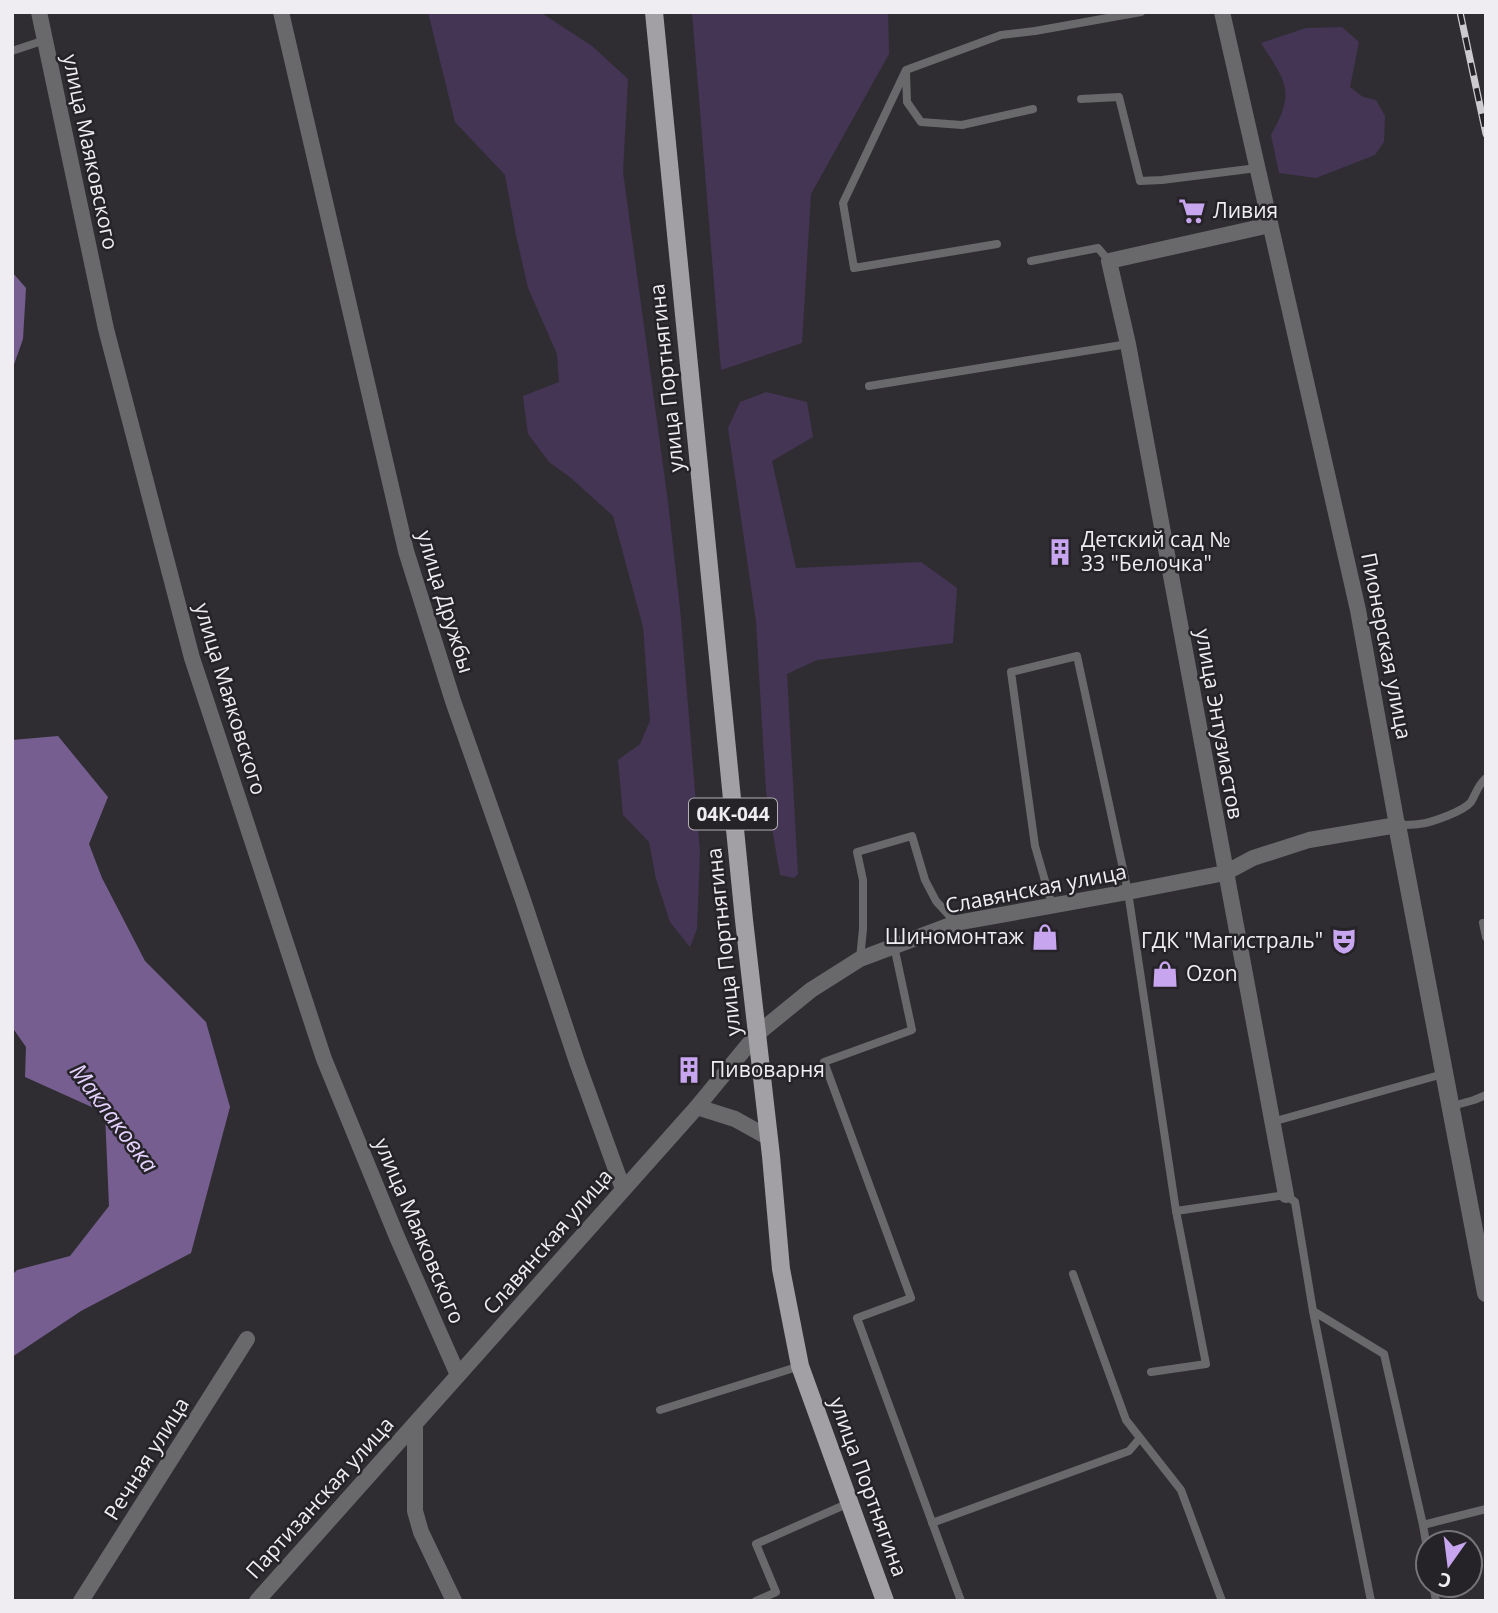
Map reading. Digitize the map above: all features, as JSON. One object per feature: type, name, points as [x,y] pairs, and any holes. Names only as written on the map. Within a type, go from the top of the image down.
[{"type":"main road","name":"улица Портнягина","points":[[654,12],[739,879],[769,1138],[780,1269],[800,1366],[885,1601]]},
{"type":"street","name":"улица Маяковского","points":[[39,12],[106,329],[192,658],[324,1059],[397,1237],[458,1375]]},
{"type":"street","name":"улица Дружбы","points":[[281,12],[406,551],[453,701],[623,1189]]},
{"type":"street","name":"Пионерская улица","points":[[1222,12],[1358,610],[1396,825],[1486,1293]]},
{"type":"street","points":[[1109,261],[1270,225]]},
{"type":"street","name":"улица Энтузиастов","points":[[1109,261],[1128,344],[1286,1195]]},
{"type":"street","name":"Славянская улица","points":[[415,1424],[697,1107],[757,1034],[811,990],[860,959],[956,923],[1225,873],[1253,858],[1310,840],[1396,825]]},
{"type":"street","points":[[697,1107],[735,1119],[769,1138]]},
{"type":"street","name":"Речная улица","points":[[81,1601],[247,1339]]},
{"type":"street","points":[[415,1424],[415,1511],[421,1532],[454,1601]]},
{"type":"street","name":"Партизанская улица","points":[[257,1601],[415,1424]]},
{"type":"lane","points":[[997,244],[854,268],[843,204],[906,70],[1001,35],[1141,12]]},
{"type":"lane","points":[[12,51],[44,40]]},
{"type":"lane","points":[[906,70],[907,102],[920,122],[962,125],[1033,109]]},
{"type":"lane","points":[[1082,99],[1119,97],[1140,181],[1257,168]]},
{"type":"lane","points":[[1031,261],[1098,248],[1109,261]]},
{"type":"lane","points":[[869,386],[1128,344]]},
{"type":"lane","points":[[1052,905],[1035,846],[1011,672],[1077,656],[1128,892],[1176,1211],[1206,1364],[1151,1372]]},
{"type":"lane","points":[[1396,825],[1421,824],[1463,808],[1470,804],[1479,784],[1486,778]]},
{"type":"lane","points":[[860,959],[863,880],[857,852],[912,836],[925,880],[936,901],[956,923]]},
{"type":"lane","points":[[1483,923],[1486,937]]},
{"type":"lane","points":[[894,946],[912,1030],[824,1062],[911,1298],[857,1318],[961,1601]]},
{"type":"lane","points":[[1272,1122],[1443,1074]]},
{"type":"lane","points":[[1449,1107],[1486,1095]]},
{"type":"lane","points":[[1176,1211],[1286,1195],[1295,1202],[1313,1311],[1371,1601]]},
{"type":"lane","points":[[1073,1274],[1126,1420],[1181,1490],[1222,1601]]},
{"type":"lane","points":[[1313,1311],[1384,1354],[1424,1529]]},
{"type":"lane","points":[[660,1410],[800,1366]]},
{"type":"lane","points":[[932,1522],[1129,1451],[1140,1438]]},
{"type":"lane","points":[[756,1601],[776,1592],[756,1544],[849,1503]]},
{"type":"lane","points":[[1423,1525],[1486,1509]]},
{"type":"shaded area","points":[[428,12],[540,12],[592,46],[628,79],[623,172],[668,502],[680,608],[700,852],[697,929],[690,947],[670,922],[656,879],[649,842],[623,815],[618,760],[640,744],[650,721],[643,627],[613,516],[549,462],[528,434],[523,396],[559,382],[557,354],[528,288],[505,175],[455,122]]},
{"type":"shaded area","points":[[692,12],[888,12],[889,54],[811,194],[802,343],[721,370]]},
{"type":"shaded area","points":[[1342,27],[1359,42],[1350,87],[1363,97],[1376,100],[1385,116],[1384,142],[1375,155],[1316,178],[1279,173],[1271,135],[1284,108],[1285,87],[1261,43],[1306,28]]},
{"type":"shaded area","points":[[766,392],[807,402],[813,437],[772,461],[796,568],[921,562],[957,588],[953,643],[817,660],[787,674],[798,874],[794,878],[780,875],[766,792],[756,622],[728,428],[740,402]]},
{"type":"water","points":[[12,272],[26,288],[23,339],[12,370]]},
{"type":"water","name":"Маклаковка","points":[[58,736],[108,797],[89,844],[102,878],[145,961],[206,1022],[230,1107],[191,1253],[81,1311],[12,1357],[12,1275],[17,1270],[70,1256],[109,1206],[105,1113],[25,1077],[26,1047],[12,1027],[12,740]]},
{"type":"railway","points":[[1460,12],[1486,134]]},
{"type":"place","name":"Ливия","points":[[1192,211]]},
{"type":"place","name":"Детский сад № 33 \"Белочка\"","points":[[1060,552]]},
{"type":"place","name":"Шиномонтаж","points":[[1045,937]]},
{"type":"place","name":"ГДК \"Магистраль\"","points":[[1344,941]]},
{"type":"place","name":"Ozon","points":[[1165,974]]},
{"type":"place","name":"Пивоварня","points":[[689,1070]]}]
